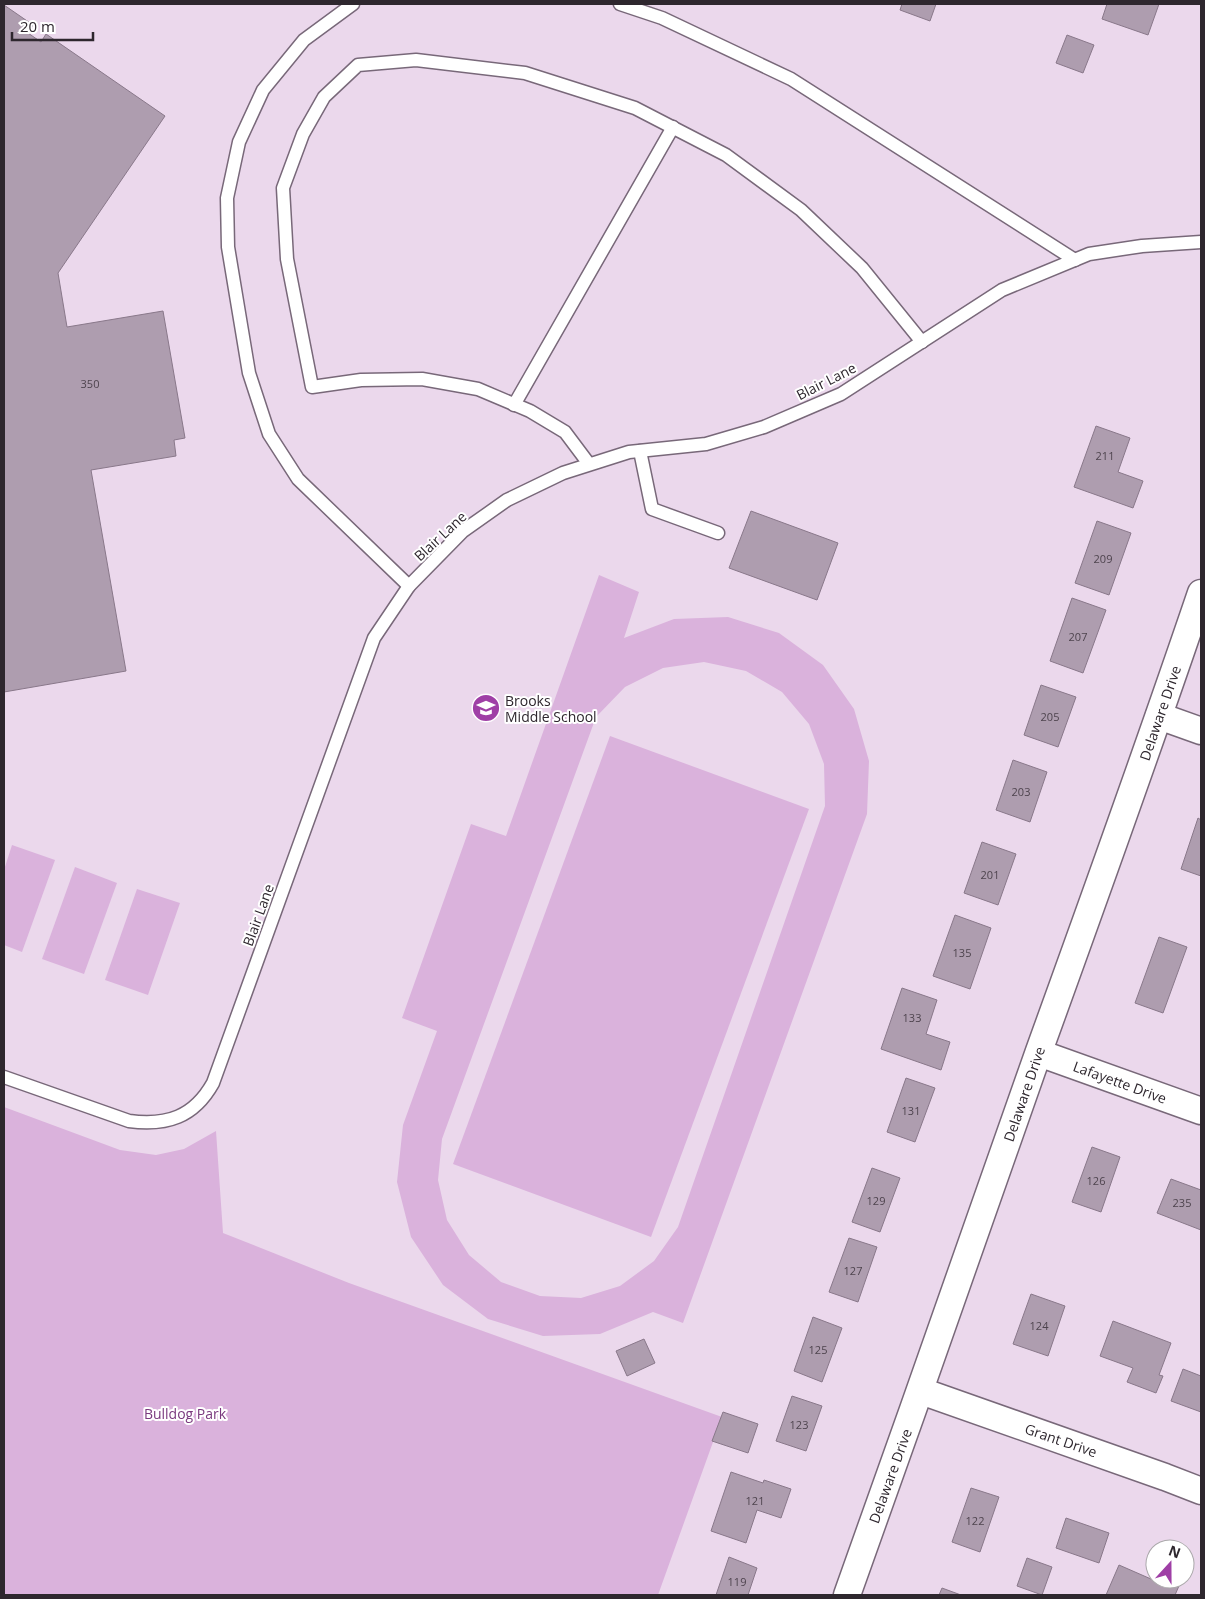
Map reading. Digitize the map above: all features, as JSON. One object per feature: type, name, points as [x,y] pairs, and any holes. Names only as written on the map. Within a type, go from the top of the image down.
[{"type":"street","name":"Delaware Drive","points":[[847,1595],[921,1391],[1201,593]]},
{"type":"street","points":[[1159,716],[1201,731]]},
{"type":"street","name":"Lafayette Drive","points":[[1039,1053],[1201,1111]]},
{"type":"street","name":"Grant Drive","points":[[921,1391],[1165,1476],[1201,1491]]},
{"type":"lane","points":[[353,4],[304,40],[263,90],[239,142],[227,198],[228,247],[249,373],[269,434],[298,479],[409,586]]},
{"type":"lane","points":[[620,4],[662,18],[791,79],[1075,260]]},
{"type":"lane","points":[[589,464],[565,432],[530,411],[478,389],[422,379],[361,380],[312,387],[288,259],[283,188],[303,134],[324,97],[358,65],[416,60],[525,73],[635,108],[726,155],[801,210],[862,268],[922,342]]},
{"type":"lane","points":[[514,405],[673,127]]},
{"type":"lane","name":"Blair Lane","points":[[4,1077],[129,1121],[146,1124],[169,1121],[183,1115],[198,1105],[206,1096],[213,1083],[374,638],[409,586],[463,531],[507,500],[564,473],[629,452],[706,444],[764,427],[840,394],[1002,290],[1089,254],[1142,246],[1201,242]]},
{"type":"lane","points":[[640,451],[652,510],[718,533]]},
{"type":"green space","points":[[599,575],[639,592],[624,638],[674,619],[728,617],[779,633],[823,665],[854,709],[869,761],[867,814],[683,1323],[653,1312],[600,1334],[543,1336],[488,1319],[443,1285],[411,1237],[397,1182],[403,1125],[437,1031],[402,1018],[471,824],[506,836]],"holes":[[[704,662],[746,671],[782,692],[809,724],[824,764],[825,806],[678,1227],[654,1261],[620,1286],[581,1298],[540,1296],[501,1282],[469,1255],[447,1220],[438,1180],[442,1139],[596,717],[625,687],[663,668]]]},
{"type":"green space","points":[[610,736],[809,809],[651,1237],[453,1164]]},
{"type":"green space","points":[[12,845],[55,860],[22,952],[4,945],[4,870]]},
{"type":"green space","points":[[75,867],[117,883],[84,974],[42,959]]},
{"type":"green space","points":[[137,889],[180,903],[148,995],[105,980]]},
{"type":"green space","name":"Bulldog Park","points":[[4,1107],[120,1150],[156,1155],[184,1149],[216,1131],[223,1233],[349,1283],[722,1417],[658,1595],[4,1595]]},
{"type":"building","points":[[902,4],[936,4],[930,21],[900,10]]},
{"type":"building","points":[[1107,4],[1159,4],[1148,35],[1102,19]]},
{"type":"building","points":[[4,5],[33,25],[28,33],[41,42],[46,34],[165,116],[58,273],[67,327],[163,311],[185,438],[174,440],[176,456],[91,470],[126,671],[4,692]]},
{"type":"building","points":[[1067,35],[1094,45],[1083,73],[1056,63]]},
{"type":"building","points":[[1096,426],[1130,438],[1118,472],[1143,481],[1133,508],[1074,487]]},
{"type":"building","points":[[751,511],[838,543],[817,600],[729,568]]},
{"type":"building","points":[[1097,521],[1131,533],[1109,595],[1075,583]]},
{"type":"building","points":[[1072,598],[1106,610],[1083,673],[1050,661]]},
{"type":"building","points":[[1041,685],[1076,697],[1058,747],[1024,735]]},
{"type":"building","points":[[1013,760],[1047,772],[1030,822],[996,810]]},
{"type":"building","points":[[1198,818],[1201,820],[1201,876],[1181,869]]},
{"type":"building","points":[[982,842],[1016,854],[998,905],[964,893]]},
{"type":"building","points":[[955,915],[991,928],[970,989],[933,976]]},
{"type":"building","points":[[1159,937],[1187,947],[1163,1013],[1135,1003]]},
{"type":"building","points":[[902,988],[937,1000],[926,1034],[950,1042],[941,1070],[881,1049]]},
{"type":"building","points":[[906,1078],[935,1088],[915,1142],[887,1132]]},
{"type":"building","points":[[1092,1147],[1120,1157],[1101,1212],[1072,1202]]},
{"type":"building","points":[[872,1168],[900,1178],[880,1232],[852,1222]]},
{"type":"building","points":[[1171,1179],[1201,1190],[1201,1230],[1157,1213]]},
{"type":"building","points":[[849,1238],[877,1247],[858,1302],[829,1292]]},
{"type":"building","points":[[1031,1294],[1065,1306],[1048,1356],[1013,1344]]},
{"type":"building","points":[[813,1317],[842,1328],[822,1382],[794,1371]]},
{"type":"building","points":[[1113,1321],[1171,1343],[1159,1375],[1163,1376],[1156,1393],[1127,1382],[1133,1368],[1100,1356]]},
{"type":"building","points":[[644,1339],[655,1363],[627,1376],[616,1351]]},
{"type":"building","points":[[1183,1369],[1201,1376],[1201,1412],[1171,1401]]},
{"type":"building","points":[[792,1396],[822,1406],[806,1451],[776,1441]]},
{"type":"building","points":[[723,1412],[758,1424],[748,1453],[712,1441]]},
{"type":"building","points":[[731,1472],[763,1483],[764,1480],[791,1489],[781,1518],[757,1510],[746,1543],[711,1531]]},
{"type":"building","points":[[971,1488],[999,1497],[980,1552],[952,1542]]},
{"type":"building","points":[[1066,1518],[1109,1533],[1099,1563],[1056,1548]]},
{"type":"building","points":[[729,1557],[757,1568],[748,1595],[716,1595]]},
{"type":"building","points":[[1027,1558],[1052,1567],[1042,1595],[1017,1586]]},
{"type":"building","points":[[1119,1565],[1145,1576],[1145,1589],[1178,1589],[1175,1595],[1106,1595]]},
{"type":"building","points":[[942,1588],[961,1595],[939,1595]]},
{"type":"place","name":"Brooks Middle School","points":[[486,708]]}]
